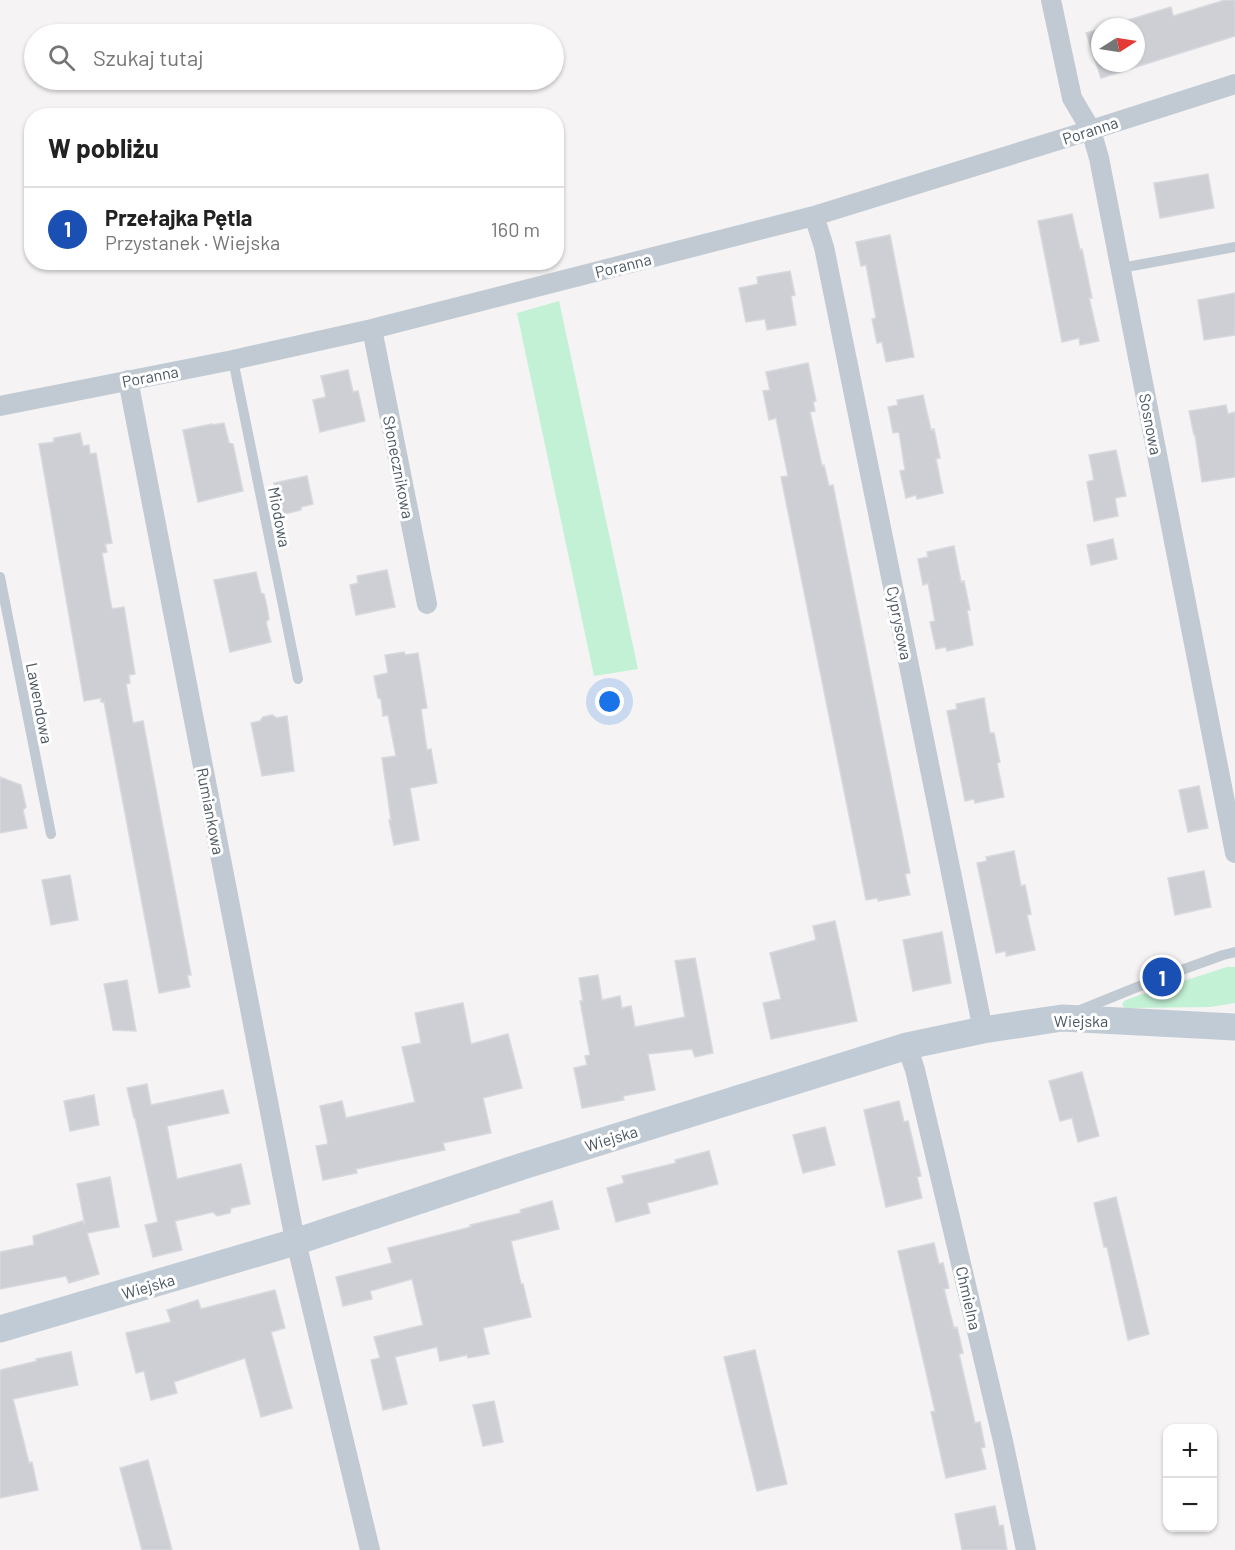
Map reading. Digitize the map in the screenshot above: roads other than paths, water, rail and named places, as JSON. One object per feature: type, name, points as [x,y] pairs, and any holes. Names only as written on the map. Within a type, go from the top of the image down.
[{"type":"street","name":"Sosnowa","points":[[1051,0],[1072,98],[1091,130],[1099,158],[1235,853]]},
{"type":"street","name":"Poranna","points":[[0,406],[372,330],[814,216],[1235,84]]},
{"type":"street","name":"Cyprysowa","points":[[814,216],[824,247],[983,1030]]},
{"type":"street","name":"Słonecznikowa","points":[[372,330],[427,604]]},
{"type":"street","name":"Rumiankowa","points":[[128,380],[295,1242],[370,1550]]},
{"type":"street","name":"Wiejska","points":[[0,1329],[295,1242],[523,1166],[907,1046],[983,1030],[1062,1018],[1235,1027]]},
{"type":"street","name":"Chmielna","points":[[907,1046],[915,1070],[1000,1429],[1026,1550]]},
{"type":"lane","points":[[1121,268],[1235,247]]},
{"type":"lane","name":"Miodowa","points":[[233,360],[298,679]]},
{"type":"lane","name":"Lawendowa","points":[[0,577],[51,834]]},
{"type":"lane","points":[[1062,1018],[1162,977],[1223,954],[1235,952]]},
{"type":"place","name":"Przełajka Pętla","points":[[1162,977]]}]
